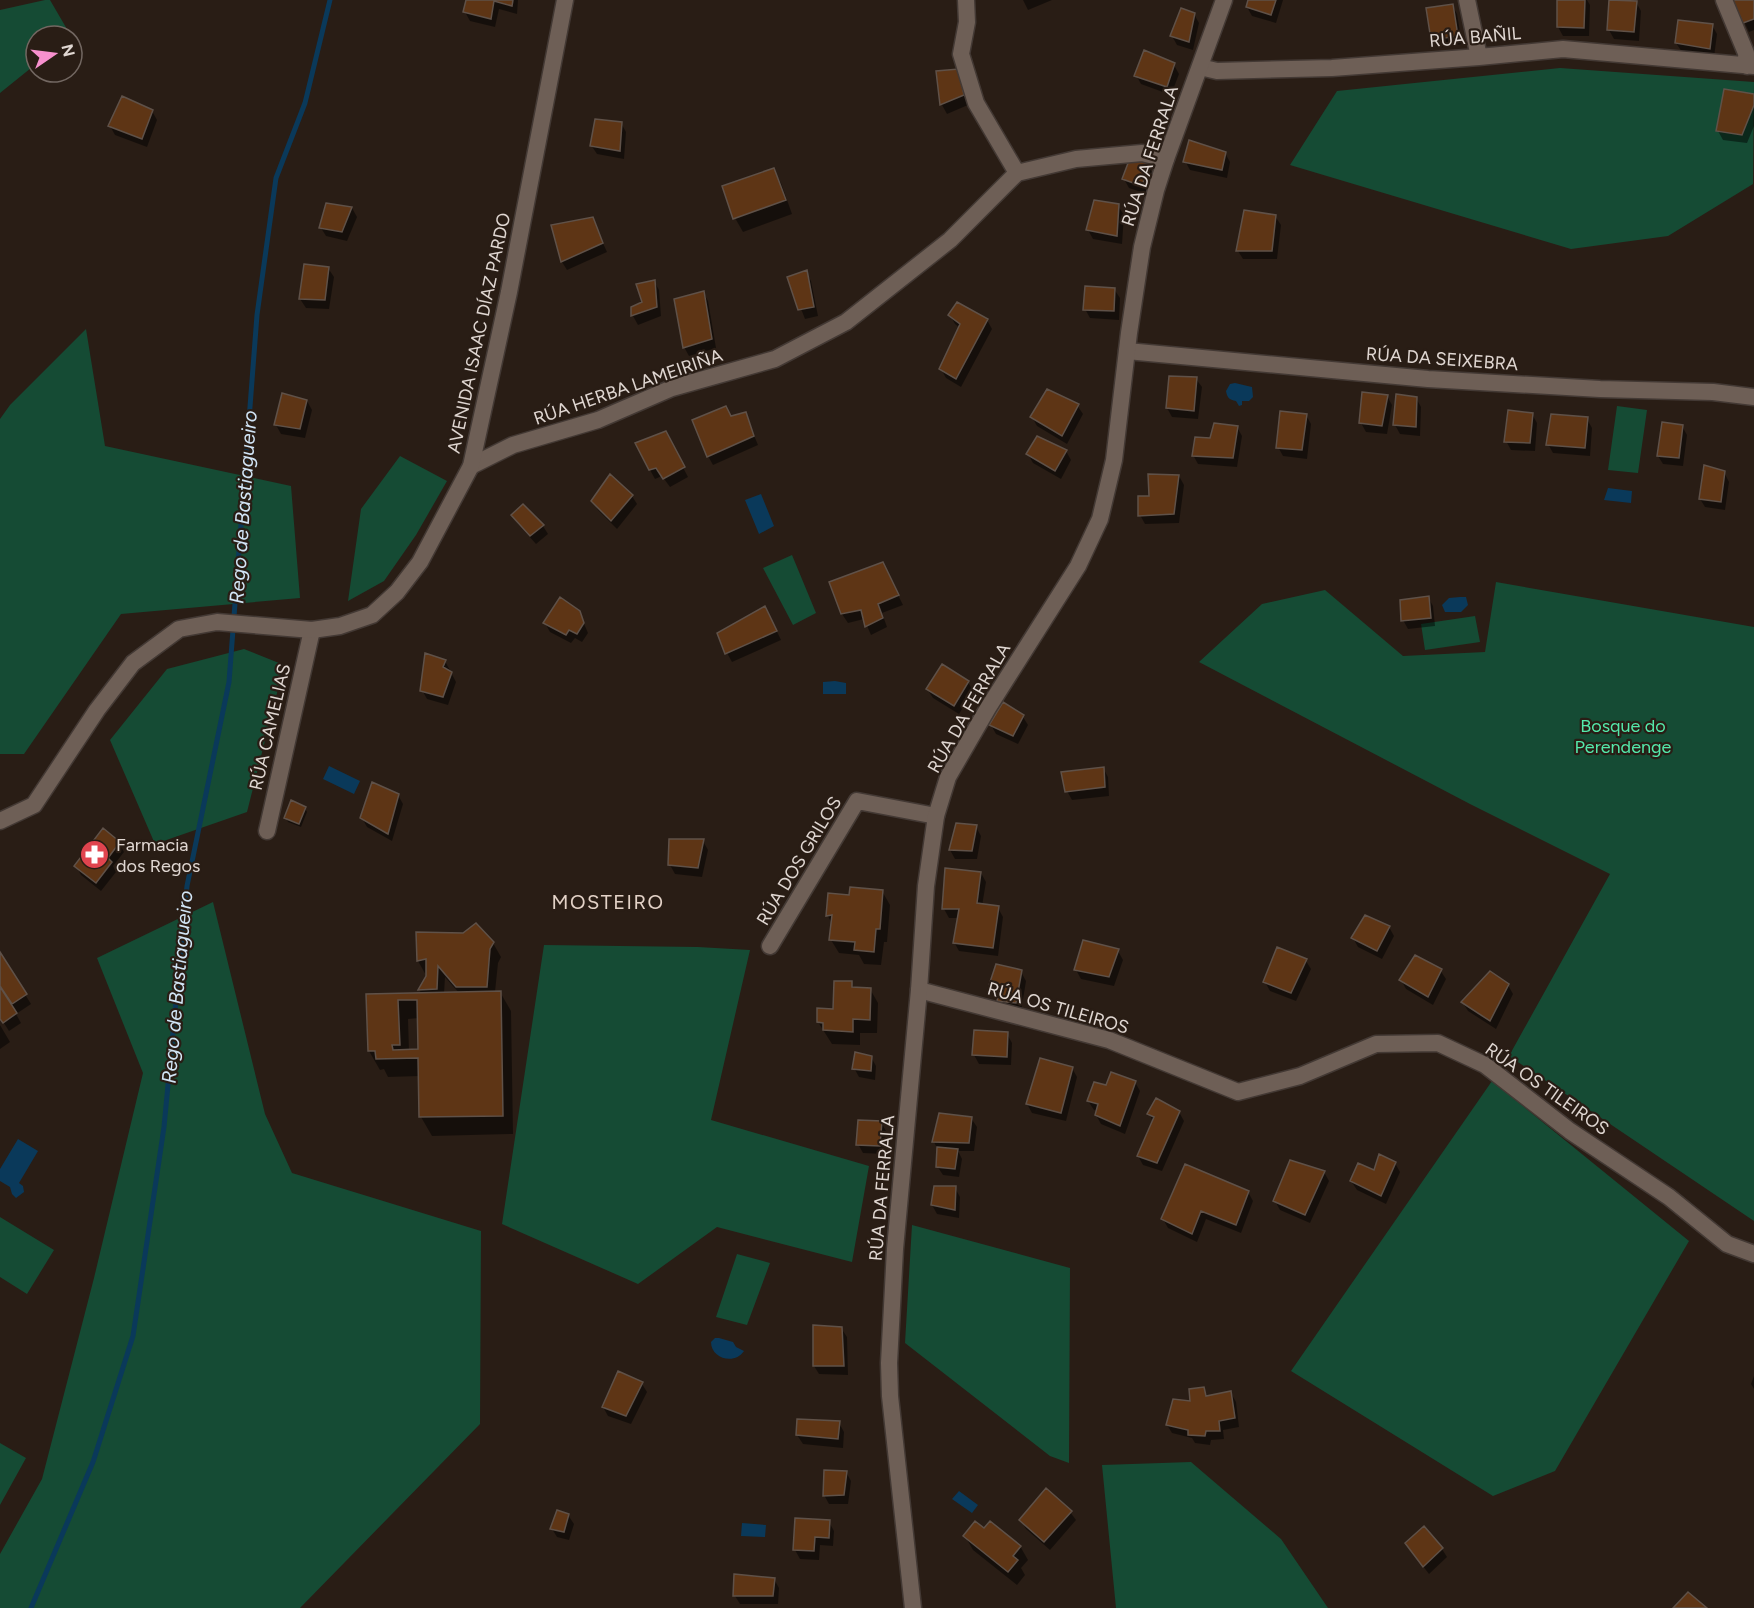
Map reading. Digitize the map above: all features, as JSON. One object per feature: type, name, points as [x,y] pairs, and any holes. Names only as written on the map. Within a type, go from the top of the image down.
[{"type":"street","name":"AVENIDA ISAAC DÍAZ PARDO","points":[[0,821],[34,805],[97,710],[133,663],[179,629],[217,622],[312,630],[340,626],[372,615],[397,592],[420,562],[471,466],[509,292],[565,0]]},
{"type":"street","points":[[966,0],[967,22],[961,54],[975,103],[1017,173],[1076,159],[1142,153],[1166,159]]},
{"type":"street","name":"RÚA DA FERRALA","points":[[913,1608],[890,1396],[889,1363],[895,1249],[919,990],[926,886],[936,816],[948,777],[988,708],[1078,566],[1100,519],[1114,460],[1142,248],[1166,159],[1224,0]]},
{"type":"street","points":[[1467,0],[1479,57]]},
{"type":"street","points":[[1724,0],[1750,66]]},
{"type":"street","name":"RÚA BAÑIL","points":[[1200,67],[1217,71],[1321,68],[1563,49],[1750,66]]},
{"type":"street","name":"RÚA HERBA LAMEIRIÑA","points":[[471,466],[513,446],[598,420],[672,388],[775,359],[836,328],[951,240],[1017,173]]},
{"type":"street","name":"RÚA DA SEIXEBRA","points":[[1127,351],[1428,379],[1600,389],[1713,392],[1754,397]]},
{"type":"street","name":"RÚA CAMELIAS","points":[[267,831],[312,630]]},
{"type":"street","name":"RÚA DOS GRILOS","points":[[770,946],[857,801],[936,816]]},
{"type":"street","name":"RÚA OS TILEIROS","points":[[919,990],[1109,1040],[1238,1092],[1300,1076],[1376,1044],[1438,1043],[1485,1065],[1570,1131],[1669,1197],[1726,1244],[1754,1254]]},
{"type":"green space","points":[[50,0],[64,24],[24,24],[24,74],[0,93],[0,10]]},
{"type":"green space","points":[[1560,68],[1754,82],[1753,184],[1668,236],[1571,249],[1290,165],[1337,91]]},
{"type":"green space","points":[[86,329],[105,446],[291,486],[300,598],[121,614],[24,754],[0,754],[0,419],[10,405]]},
{"type":"green space","points":[[1617,406],[1647,410],[1638,473],[1608,470]]},
{"type":"green space","points":[[400,456],[447,481],[416,535],[384,581],[348,601],[361,509]]},
{"type":"green space","points":[[792,555],[816,613],[793,625],[763,568]]},
{"type":"green space","name":"Bosque do Perendenge","points":[[1496,582],[1754,627],[1754,1221],[1509,1056],[1610,874],[1470,804],[1199,662],[1262,604],[1325,590],[1403,656],[1485,652]]},
{"type":"green space","points":[[1475,616],[1480,642],[1425,650],[1421,624]]},
{"type":"green space","points":[[244,649],[284,665],[247,812],[155,844],[110,740],[167,669]]},
{"type":"green space","points":[[213,902],[265,1114],[292,1173],[481,1231],[480,1424],[300,1608],[0,1608],[0,1554],[42,1479],[94,1278],[143,1073],[97,958]]},
{"type":"green space","points":[[544,945],[750,950],[711,1120],[869,1166],[852,1262],[717,1227],[638,1284],[502,1224]]},
{"type":"green space","points":[[1492,1081],[1689,1241],[1555,1471],[1493,1496],[1291,1371]]},
{"type":"green space","points":[[0,1217],[54,1250],[27,1294],[0,1277]]},
{"type":"green space","points":[[912,1225],[1070,1268],[1069,1463],[1050,1456],[905,1343]]},
{"type":"green space","points":[[737,1254],[770,1263],[747,1325],[716,1317]]},
{"type":"green space","points":[[0,1443],[26,1458],[0,1505]]},
{"type":"green space","points":[[1191,1462],[1281,1539],[1328,1608],[1116,1608],[1102,1465]]},
{"type":"water","points":[[1230,384],[1252,387],[1253,397],[1249,401],[1242,401],[1242,405],[1239,406],[1236,401],[1229,398],[1226,391]]},
{"type":"water","points":[[1608,488],[1632,491],[1631,503],[1604,500]]},
{"type":"water","points":[[761,494],[774,526],[759,534],[745,500]]},
{"type":"water","points":[[1466,597],[1468,605],[1461,612],[1445,612],[1442,605],[1449,598]]},
{"type":"water","points":[[823,682],[846,683],[846,694],[823,694]]},
{"type":"water","points":[[329,766],[360,781],[354,794],[323,779]]},
{"type":"water","points":[[18,1139],[38,1151],[19,1183],[23,1186],[24,1192],[16,1198],[10,1187],[0,1181],[0,1169]]},
{"type":"water","points":[[715,1338],[733,1342],[736,1347],[744,1351],[730,1359],[719,1356],[712,1348],[711,1342]]},
{"type":"water","points":[[959,1491],[978,1505],[972,1513],[952,1499]]},
{"type":"water","points":[[742,1523],[766,1525],[765,1537],[741,1536]]},
{"type":"building","points":[[466,0],[513,0],[512,6],[494,1],[491,19],[463,12]]},
{"type":"building","points":[[1248,0],[1276,0],[1271,15],[1246,7]]},
{"type":"building","points":[[1557,0],[1585,0],[1584,28],[1557,27]]},
{"type":"building","points":[[1609,0],[1637,1],[1634,32],[1607,30]]},
{"type":"building","points":[[1732,0],[1754,0],[1754,19],[1743,23]]},
{"type":"building","points":[[1453,4],[1458,36],[1431,40],[1426,8]]},
{"type":"building","points":[[1181,8],[1195,13],[1189,42],[1170,36]]},
{"type":"building","points":[[1678,20],[1713,24],[1710,49],[1675,43]]},
{"type":"building","points":[[1144,50],[1175,63],[1167,87],[1134,76]]},
{"type":"building","points":[[959,69],[964,95],[940,105],[936,71]]},
{"type":"building","points":[[1724,89],[1754,94],[1754,105],[1742,135],[1716,131]]},
{"type":"building","points":[[122,96],[153,110],[142,139],[108,126]]},
{"type":"building","points":[[595,119],[622,122],[620,151],[590,146]]},
{"type":"building","points":[[1189,140],[1226,152],[1222,170],[1183,162]]},
{"type":"building","points":[[1130,158],[1149,164],[1142,186],[1122,179]]},
{"type":"building","points":[[774,168],[786,200],[733,219],[722,186]]},
{"type":"building","points":[[1094,200],[1119,204],[1117,236],[1086,230]]},
{"type":"building","points":[[326,203],[352,207],[342,232],[319,228]]},
{"type":"building","points":[[1244,210],[1276,215],[1272,251],[1236,251]]},
{"type":"building","points":[[593,217],[603,243],[561,262],[551,225]]},
{"type":"building","points":[[304,264],[329,267],[325,300],[299,299]]},
{"type":"building","points":[[807,270],[814,307],[798,310],[787,277]]},
{"type":"building","points":[[655,280],[657,307],[631,316],[631,307],[642,302],[636,284]]},
{"type":"building","points":[[1085,286],[1115,288],[1114,311],[1083,310]]},
{"type":"building","points":[[704,291],[712,339],[683,348],[674,299]]},
{"type":"building","points":[[957,302],[988,319],[956,379],[939,369],[960,324],[948,315]]},
{"type":"building","points":[[1169,376],[1197,377],[1194,411],[1166,408]]},
{"type":"building","points":[[1047,389],[1079,404],[1062,436],[1030,417]]},
{"type":"building","points":[[1362,392],[1388,395],[1382,426],[1359,423]]},
{"type":"building","points":[[282,393],[307,400],[300,429],[274,425]]},
{"type":"building","points":[[1396,394],[1417,397],[1416,427],[1393,425]]},
{"type":"building","points":[[726,406],[731,416],[746,412],[754,436],[707,457],[692,420]]},
{"type":"building","points":[[1508,410],[1533,413],[1530,443],[1504,442]]},
{"type":"building","points":[[1280,411],[1307,414],[1302,450],[1276,448]]},
{"type":"building","points":[[1551,414],[1588,417],[1585,448],[1546,445]]},
{"type":"building","points":[[1662,422],[1683,425],[1679,458],[1657,456]]},
{"type":"building","points":[[1214,423],[1238,426],[1233,458],[1192,456],[1195,437],[1210,438]]},
{"type":"building","points":[[666,431],[685,467],[663,479],[656,468],[649,470],[635,443]]},
{"type":"building","points":[[1037,436],[1067,450],[1055,471],[1026,454]]},
{"type":"building","points":[[1704,465],[1725,471],[1721,502],[1699,499]]},
{"type":"building","points":[[610,474],[633,495],[611,521],[591,501]]},
{"type":"building","points":[[1148,474],[1179,475],[1174,514],[1138,516],[1138,496],[1149,496]]},
{"type":"building","points":[[523,504],[544,525],[530,536],[511,515]]},
{"type":"building","points":[[883,562],[899,595],[878,604],[883,618],[865,627],[861,610],[841,614],[829,582]]},
{"type":"building","points":[[1429,596],[1431,618],[1401,621],[1400,600]]},
{"type":"building","points":[[560,597],[580,611],[584,623],[577,634],[569,630],[566,635],[543,623]]},
{"type":"building","points":[[765,606],[777,631],[725,654],[717,633]]},
{"type":"building","points":[[425,653],[446,660],[443,667],[452,672],[443,697],[420,691]]},
{"type":"building","points":[[942,664],[969,681],[954,706],[926,689]]},
{"type":"building","points":[[1003,702],[1024,715],[1013,736],[989,725]]},
{"type":"building","points":[[1104,767],[1105,787],[1065,792],[1061,772]]},
{"type":"building","points":[[372,782],[399,794],[388,834],[360,818]]},
{"type":"building","points":[[291,800],[306,807],[299,824],[284,818]]},
{"type":"building","points":[[956,823],[977,825],[972,851],[949,850]]},
{"type":"building","points":[[103,828],[120,842],[108,858],[112,862],[96,883],[74,866]]},
{"type":"building","points":[[669,839],[704,839],[698,868],[668,865]]},
{"type":"building","points":[[945,868],[981,872],[977,903],[999,906],[993,948],[953,943],[959,909],[942,909]]},
{"type":"building","points":[[850,887],[883,890],[880,929],[876,929],[874,952],[854,950],[855,942],[829,940],[832,915],[826,916],[828,893],[849,895]]},
{"type":"building","points":[[1365,915],[1390,926],[1377,951],[1351,938]]},
{"type":"building","points":[[476,923],[494,942],[490,949],[487,987],[456,987],[438,966],[437,989],[418,990],[426,976],[426,959],[417,961],[416,932],[463,933]]},
{"type":"building","points":[[1083,940],[1119,949],[1109,977],[1074,970]]},
{"type":"building","points":[[1277,947],[1307,959],[1291,993],[1263,982]]},
{"type":"building","points":[[0,952],[27,994],[12,1004],[0,986]]},
{"type":"building","points":[[1415,955],[1442,969],[1428,997],[1399,980]]},
{"type":"building","points":[[996,964],[1022,970],[1016,1003],[997,1001],[1000,986],[989,985]]},
{"type":"building","points":[[1490,971],[1509,984],[1490,1021],[1461,1002]]},
{"type":"building","points":[[834,981],[852,981],[852,987],[871,988],[870,1020],[853,1019],[853,1032],[823,1030],[823,1023],[817,1022],[817,1008],[833,1009]]},
{"type":"building","points":[[0,987],[17,1013],[3,1023],[0,1019]]},
{"type":"building","points":[[501,991],[503,1116],[419,1117],[418,1058],[376,1059],[375,1051],[368,1051],[366,994]],"holes":[[[398,1000],[417,1000],[418,1049],[393,1050],[392,1045],[400,1045]]]},
{"type":"building","points":[[974,1030],[1008,1032],[1007,1057],[972,1055]]},
{"type":"building","points":[[855,1052],[872,1056],[871,1071],[852,1069]]},
{"type":"building","points":[[1040,1058],[1073,1067],[1061,1113],[1026,1104]]},
{"type":"building","points":[[1111,1072],[1136,1081],[1120,1126],[1095,1115],[1098,1104],[1087,1101],[1094,1082],[1106,1085]]},
{"type":"building","points":[[1156,1098],[1180,1111],[1157,1163],[1137,1156],[1154,1117],[1147,1114]]},
{"type":"building","points":[[939,1113],[972,1117],[969,1143],[932,1142]]},
{"type":"building","points":[[858,1120],[882,1121],[880,1146],[856,1145]]},
{"type":"building","points":[[937,1147],[958,1149],[955,1169],[936,1167]]},
{"type":"building","points":[[1379,1154],[1396,1162],[1381,1196],[1350,1181],[1358,1163],[1374,1170]]},
{"type":"building","points":[[1290,1160],[1325,1171],[1305,1215],[1273,1201]]},
{"type":"building","points":[[1185,1164],[1249,1191],[1236,1225],[1201,1211],[1192,1234],[1161,1219]]},
{"type":"building","points":[[934,1186],[956,1186],[955,1210],[931,1205]]},
{"type":"building","points":[[813,1325],[842,1327],[844,1366],[813,1366]]},
{"type":"building","points":[[618,1371],[643,1382],[626,1416],[602,1407]]},
{"type":"building","points":[[1204,1387],[1206,1396],[1231,1391],[1235,1418],[1219,1421],[1220,1431],[1206,1431],[1205,1436],[1188,1435],[1188,1430],[1166,1425],[1173,1399],[1190,1401],[1189,1389]]},
{"type":"building","points":[[797,1419],[840,1421],[838,1439],[796,1435]]},
{"type":"building","points":[[824,1470],[847,1471],[844,1495],[823,1496]]},
{"type":"building","points":[[1046,1488],[1072,1511],[1044,1542],[1019,1520]]},
{"type":"building","points":[[557,1510],[569,1514],[564,1532],[550,1529]]},
{"type":"building","points":[[795,1518],[830,1520],[829,1538],[815,1537],[814,1551],[793,1550]]},
{"type":"building","points":[[975,1521],[984,1528],[990,1521],[1021,1546],[1013,1556],[1018,1560],[1008,1572],[963,1536]]},
{"type":"building","points":[[1424,1526],[1443,1548],[1423,1567],[1405,1543]]},
{"type":"building","points":[[734,1574],[775,1578],[773,1596],[733,1596]]},
{"type":"building","points":[[1688,1592],[1707,1608],[1673,1608]]},
{"type":"waterway","name":"Rego de Bastiagueiro","points":[[31,1608],[93,1462],[133,1336],[164,1127],[187,886],[229,682],[257,315],[276,178],[305,103],[330,0]]},
{"type":"place","name":"Farmacia dos Regos","points":[[95,855]]},
{"type":"district","name":"MOSTEIRO","points":[[608,902]]}]
